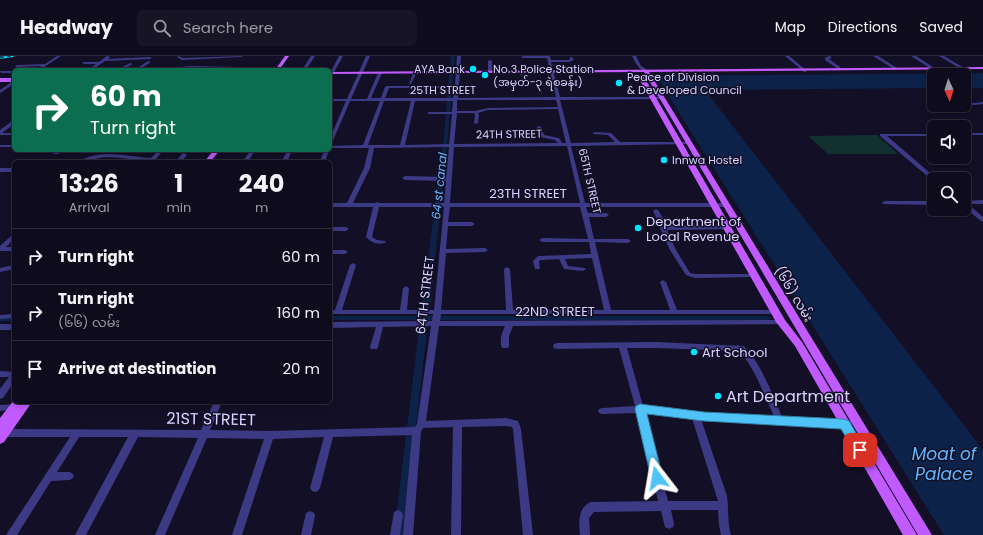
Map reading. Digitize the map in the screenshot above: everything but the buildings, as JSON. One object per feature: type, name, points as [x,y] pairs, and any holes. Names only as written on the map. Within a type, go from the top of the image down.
[{"type":"main road","points":[[276,68],[284,56]]},
{"type":"main road","points":[[276,68],[287,56]]},
{"type":"main road","points":[[804,70],[839,68],[927,69]]},
{"type":"main road","points":[[971,68],[983,69]]},
{"type":"main road","points":[[332,74],[414,72],[596,72],[642,70],[927,69]]},
{"type":"main road","points":[[971,69],[983,69]]},
{"type":"main road","name":"(၆၆) လမ်း","points":[[642,70],[656,98],[683,143],[725,205],[859,424],[924,535]]},
{"type":"main road","points":[[0,80],[12,81]]},
{"type":"main road","name":"(၆၆) လမ်း","points":[[683,143],[714,205],[753,276],[780,322],[799,344],[844,424],[910,535]]},
{"type":"main road","points":[[2,433],[21,405]]},
{"type":"street","points":[[40,68],[59,56]]},
{"type":"street","points":[[93,68],[110,56]]},
{"type":"street","points":[[179,56],[182,59],[241,56]]},
{"type":"street","points":[[305,68],[313,56]]},
{"type":"street","points":[[332,72],[341,56]]},
{"type":"street","points":[[332,138],[368,56]]},
{"type":"street","name":"64TH STREET","points":[[408,535],[414,430],[434,318],[443,251],[445,224],[442,204],[451,113],[453,72],[459,56]]},
{"type":"street","name":"(၆၆) လမ်း","points":[[634,56],[642,70]]},
{"type":"street","points":[[787,56],[804,70]]},
{"type":"street","points":[[875,56],[895,68]]},
{"type":"street","points":[[913,56],[933,68]]},
{"type":"street","points":[[941,56],[962,68]]},
{"type":"street","points":[[523,57],[571,60],[571,58]]},
{"type":"street","points":[[830,57],[826,59],[839,68]]},
{"type":"street","name":"65TH STREET","points":[[549,58],[590,240],[608,312]]},
{"type":"street","points":[[104,60],[150,60],[139,68]]},
{"type":"street","points":[[490,61],[490,72]]},
{"type":"street","points":[[84,63],[100,63]]},
{"type":"street","points":[[123,68],[131,64]]},
{"type":"street","points":[[17,66],[45,65]]},
{"type":"street","points":[[1,72],[12,72]]},
{"type":"street","points":[[410,83],[414,72]]},
{"type":"street","points":[[368,100],[380,73]]},
{"type":"street","points":[[0,92],[12,83]]},
{"type":"street","points":[[350,204],[366,168],[369,146],[387,87],[452,86]]},
{"type":"street","name":"25TH STREET","points":[[332,100],[656,98]]},
{"type":"street","points":[[402,146],[413,100]]},
{"type":"street","points":[[971,104],[983,104]]},
{"type":"street","points":[[429,113],[475,112],[488,109],[560,108]]},
{"type":"street","points":[[475,112],[477,115],[476,123]]},
{"type":"street","points":[[0,133],[12,124]]},
{"type":"street","points":[[539,127],[542,136],[556,139],[560,143]]},
{"type":"street","points":[[0,133],[12,134]]},
{"type":"street","points":[[595,133],[609,134],[618,143]]},
{"type":"street","points":[[971,134],[983,134]]},
{"type":"street","points":[[927,135],[882,135],[927,173]]},
{"type":"street","name":"24TH STREET","points":[[332,147],[560,143],[683,143]]},
{"type":"street","points":[[0,146],[12,146]]},
{"type":"street","points":[[85,160],[90,157],[115,154],[125,160]]},
{"type":"street","points":[[180,160],[184,154]]},
{"type":"street","points":[[0,170],[12,170]]},
{"type":"street","points":[[405,178],[445,179]]},
{"type":"street","points":[[971,203],[983,202]]},
{"type":"street","points":[[884,203],[927,203]]},
{"type":"street","points":[[377,204],[369,240],[383,242]]},
{"type":"street","name":"23TH STREET","points":[[332,205],[725,205]]},
{"type":"street","points":[[971,209],[983,220]]},
{"type":"street","points":[[656,211],[673,250],[683,269],[688,274],[695,276],[753,276]]},
{"type":"street","points":[[585,215],[606,215]]},
{"type":"street","points":[[445,224],[472,224]]},
{"type":"street","points":[[664,227],[726,227]]},
{"type":"street","points":[[332,229],[346,229]]},
{"type":"street","points":[[0,249],[12,238]]},
{"type":"street","points":[[542,240],[628,241]]},
{"type":"street","points":[[0,249],[12,249]]},
{"type":"street","points":[[443,251],[485,250]]},
{"type":"street","points":[[332,252],[345,252]]},
{"type":"street","points":[[537,268],[538,259],[594,256]]},
{"type":"street","points":[[561,257],[566,268],[583,269]]},
{"type":"street","points":[[334,312],[354,265]]},
{"type":"street","points":[[0,270],[12,267]]},
{"type":"street","points":[[507,269],[510,312]]},
{"type":"street","points":[[662,282],[674,312]]},
{"type":"street","points":[[404,312],[406,288]]},
{"type":"street","name":"22ND STREET","points":[[334,312],[419,312],[434,318],[510,323],[780,322]]},
{"type":"street","name":"22ND STREET","points":[[332,325],[421,325],[434,318],[510,312],[775,312]]},
{"type":"street","points":[[0,317],[12,316]]},
{"type":"street","points":[[505,346],[505,336],[510,323]]},
{"type":"street","points":[[374,347],[380,325]]},
{"type":"street","points":[[0,327],[12,327]]},
{"type":"street","points":[[557,346],[622,345],[736,347],[743,349],[780,421]]},
{"type":"street","points":[[622,345],[669,524]]},
{"type":"street","points":[[0,374],[11,374],[12,376]]},
{"type":"street","points":[[0,396],[12,378]]},
{"type":"street","points":[[160,535],[217,404]]},
{"type":"street","points":[[0,408],[21,405]]},
{"type":"street","points":[[602,410],[640,409],[695,415],[780,421],[859,424]]},
{"type":"street","points":[[695,415],[724,506],[722,524],[726,535]]},
{"type":"street","name":"21ST STREET","points":[[2,433],[135,432],[270,435],[329,434],[414,430],[458,423],[506,422],[515,424],[517,429],[528,535]]},
{"type":"street","points":[[456,535],[458,423]]},
{"type":"street","points":[[80,535],[135,432]]},
{"type":"street","points":[[11,535],[78,433]]},
{"type":"street","points":[[315,488],[329,434]]},
{"type":"street","points":[[237,535],[270,435]]},
{"type":"street","points":[[49,477],[68,476]]},
{"type":"street","points":[[585,535],[584,517],[591,507],[664,505],[724,506]]},
{"type":"street","points":[[306,535],[310,516]]},
{"type":"street","points":[[395,535],[398,516]]},
{"type":"green space","points":[[877,135],[898,154],[828,154],[808,136]]},
{"type":"water","name":"Moat of Palace","points":[[971,73],[983,73],[983,88],[971,88]]},
{"type":"water","name":"Moat of Palace","points":[[927,74],[927,88],[705,90],[983,450],[983,535],[944,535],[656,76]]},
{"type":"waterway","name":"64 st canal","points":[[425,316],[446,135],[453,56]]},
{"type":"waterway","points":[[332,318],[767,318]]},
{"type":"waterway","points":[[0,319],[12,319]]},
{"type":"waterway","name":"64 st canal","points":[[399,535],[424,320]]},
{"type":"railway","points":[[0,58],[13,56]]},
{"type":"place","name":"AYA Bank","points":[[473,69]]},
{"type":"place","name":"No 3 Police Station (အမှတ်−၃ ရဲစခန်း)","points":[[485,75]]},
{"type":"place","name":"Peace of Division & Developed Council","points":[[619,83]]},
{"type":"place","name":"Innwa Hostel","points":[[664,160]]},
{"type":"place","name":"Department of Local Revenue","points":[[638,228]]},
{"type":"place","name":"Art School","points":[[694,352]]},
{"type":"place","name":"Art Department","points":[[718,396]]},
{"type":"route","points":[[657,478],[640,409],[670,411],[704,416],[844,424],[860,450]]}]
